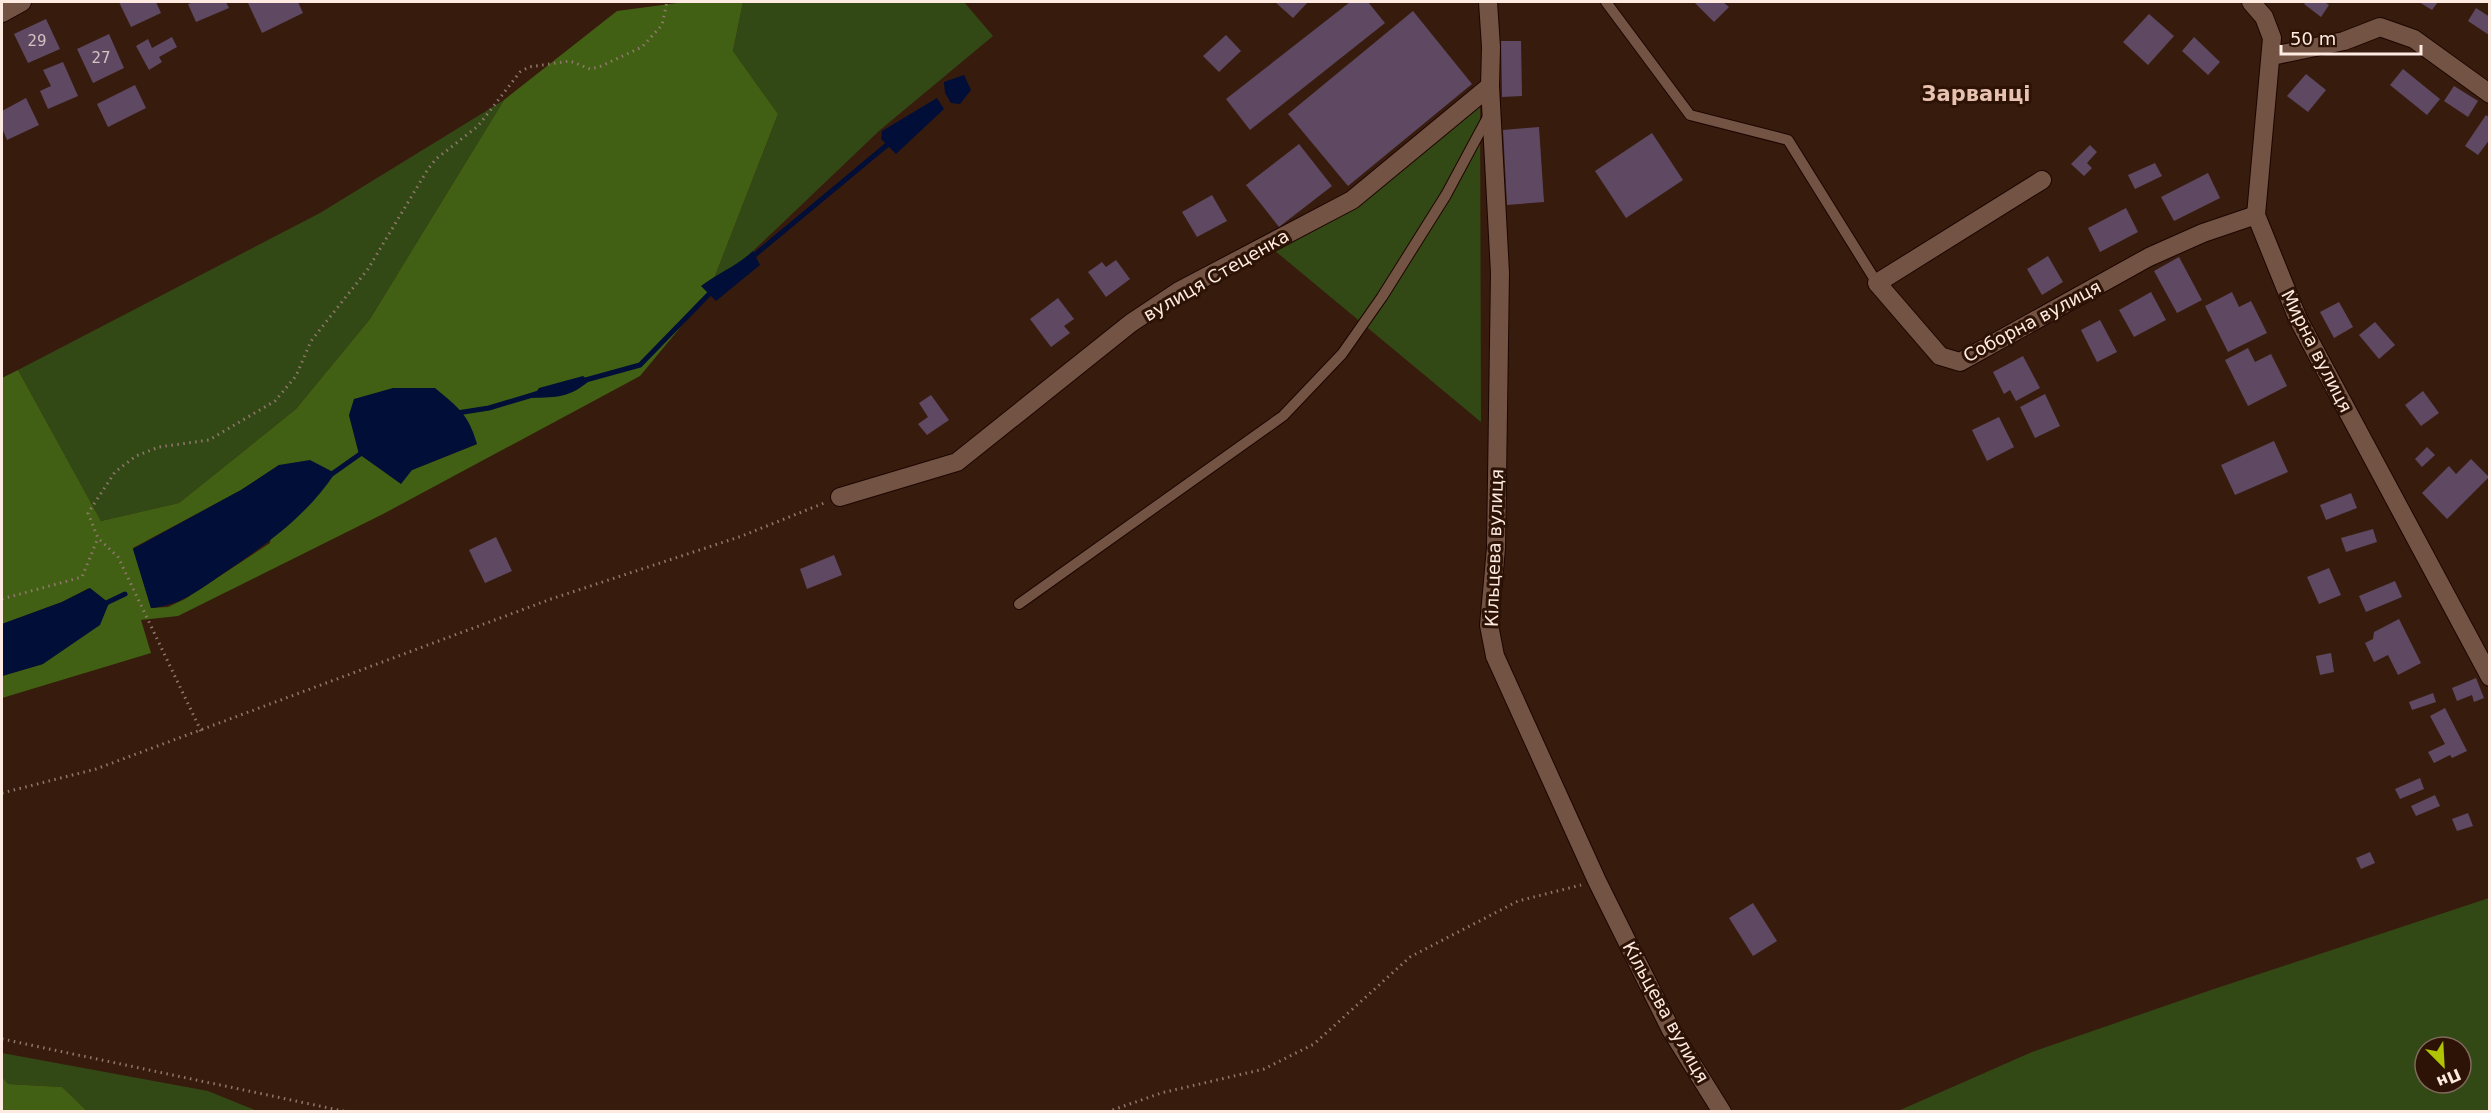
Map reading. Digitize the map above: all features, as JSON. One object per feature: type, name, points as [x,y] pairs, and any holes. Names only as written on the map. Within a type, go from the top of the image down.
[{"type":"street","name":"Кільцева вулиця","points":[[1488,2],[1500,273],[1496,548],[1489,625],[1495,656],[1597,881],[1671,1030],[1722,1112]]},
{"type":"street","name":"Мирна вулиця","points":[[2251,2],[2264,17],[2272,38],[2256,215],[2298,319],[2490,677]]},
{"type":"street","points":[[2272,56],[2344,40],[2380,27],[2414,39],[2490,94]]},
{"type":"street","name":"вулиця Стеценка","points":[[840,497],[957,462],[1131,323],[1179,291],[1352,200],[1490,86]]},
{"type":"street","points":[[1877,283],[2042,180]]},
{"type":"street","name":"Соборна вулиця","points":[[1877,283],[1940,356],[1960,362],[2149,257],[2203,233],[2256,215]]},
{"type":"lane","points":[[1606,2],[1690,115],[1788,140],[1877,283]]},
{"type":"lane","points":[[1019,604],[1273,423],[1342,354],[1382,297],[1446,195],[1491,110]]},
{"type":"path","points":[[201,731],[118,557],[98,538],[88,513],[115,472],[136,456],[159,447],[209,440],[275,401],[296,376],[310,341],[368,269],[428,169],[436,159],[478,126],[520,72],[529,67],[570,62],[590,69],[642,47],[662,25],[667,2]]},
{"type":"path","points":[[2,793],[96,769],[551,599],[742,536],[840,497]]},
{"type":"path","points":[[2,599],[82,577],[98,538]]},
{"type":"path","points":[[1107,1112],[1161,1093],[1264,1069],[1314,1044],[1410,957],[1518,901],[1597,881]]},
{"type":"path","points":[[2,1039],[348,1112]]},
{"type":"green space","points":[[685,2],[743,2],[733,51],[778,114],[708,294],[640,376],[383,514],[178,616],[141,620],[151,653],[2,698],[2,676],[43,664],[89,588],[62,602],[2,624],[2,378],[18,370],[101,521],[179,503],[296,409],[370,319],[504,100],[617,11]],"holes":[[[349,415],[477,444],[412,470],[374,464],[359,454]],[[279,465],[270,543],[185,599],[168,607],[151,608],[133,548],[241,490]]]},
{"type":"green space","points":[[743,2],[964,2],[993,36],[880,130],[708,294],[778,114],[733,51]]},
{"type":"green space","points":[[1480,90],[1481,422],[1262,240],[1350,196]]},
{"type":"green space","points":[[504,100],[370,319],[296,409],[179,503],[101,521],[18,370],[320,213]]},
{"type":"green space","points":[[2489,898],[2489,1111],[1898,1111],[2032,1052]]},
{"type":"green space","points":[[2,1053],[208,1091],[257,1111],[87,1111],[62,1087],[7,1084],[2,1077]]},
{"type":"green space","points":[[2,1077],[8,1084],[62,1087],[87,1111],[2,1111]]},
{"type":"water","points":[[964,75],[971,90],[960,104],[951,103],[945,93],[944,82]]},
{"type":"water","points":[[937,98],[944,109],[896,154],[881,139],[882,131]]},
{"type":"water","points":[[753,251],[760,265],[716,301],[701,286],[741,261]]},
{"type":"water","points":[[583,376],[589,381],[569,394],[532,398],[539,388]]},
{"type":"water","points":[[393,388],[435,388],[462,412],[477,444],[412,470],[401,484],[359,454],[349,415],[354,399]]},
{"type":"water","points":[[310,460],[335,473],[324,489],[298,517],[253,553],[197,592],[180,601],[151,608],[133,549],[241,490],[279,465]]},
{"type":"water","points":[[90,588],[109,603],[100,625],[43,664],[2,676],[2,624],[62,602]]},
{"type":"building","points":[[119,2],[156,2],[161,13],[131,27]]},
{"type":"building","points":[[226,2],[229,8],[196,22],[188,4]]},
{"type":"building","points":[[298,2],[303,13],[262,33],[248,3]]},
{"type":"building","points":[[1275,2],[1308,2],[1293,18]]},
{"type":"building","points":[[1350,2],[1368,2],[1385,23],[1250,130],[1226,99]]},
{"type":"building","points":[[1694,2],[1723,2],[1729,7],[1714,22]]},
{"type":"building","points":[[2306,2],[2325,2],[2329,5],[2321,17],[2304,4]]},
{"type":"building","points":[[2419,2],[2438,2],[2432,10]]},
{"type":"building","points":[[2476,8],[2490,17],[2489,35],[2468,21]]},
{"type":"building","points":[[1413,11],[1472,84],[1348,186],[1288,114]]},
{"type":"building","points":[[2149,14],[2174,36],[2148,65],[2123,42]]},
{"type":"building","points":[[46,19],[60,49],[28,63],[14,34]]},
{"type":"building","points":[[109,34],[124,68],[93,83],[77,49]]},
{"type":"building","points":[[1226,35],[1241,51],[1219,72],[1203,56]]},
{"type":"building","points":[[172,37],[177,47],[159,57],[162,62],[149,70],[136,46],[148,39],[152,48]]},
{"type":"building","points":[[2194,37],[2220,62],[2208,75],[2182,51]]},
{"type":"building","points":[[1501,41],[1521,41],[1522,96],[1502,97]]},
{"type":"building","points":[[63,62],[78,96],[48,109],[40,91],[51,86],[43,70]]},
{"type":"building","points":[[2403,69],[2440,99],[2427,115],[2390,85]]},
{"type":"building","points":[[2306,74],[2326,90],[2308,112],[2287,96]]},
{"type":"building","points":[[135,85],[146,108],[108,127],[97,104]]},
{"type":"building","points":[[2454,86],[2478,101],[2468,117],[2444,101]]},
{"type":"building","points":[[26,98],[39,125],[7,140],[2,128],[2,111]]},
{"type":"building","points":[[2486,115],[2490,118],[2490,139],[2478,155],[2465,146]]},
{"type":"building","points":[[1539,127],[1544,202],[1507,205],[1503,130]]},
{"type":"building","points":[[1652,133],[1683,180],[1626,218],[1595,171]]},
{"type":"building","points":[[1299,144],[1332,186],[1279,227],[1246,185]]},
{"type":"building","points":[[2090,145],[2097,152],[2087,163],[2092,168],[2084,176],[2071,164]]},
{"type":"building","points":[[2155,163],[2162,176],[2135,189],[2128,175]]},
{"type":"building","points":[[2208,173],[2220,198],[2174,221],[2161,197]]},
{"type":"building","points":[[1212,195],[1227,221],[1197,237],[1182,212]]},
{"type":"building","points":[[2126,208],[2138,232],[2100,252],[2088,228]]},
{"type":"building","points":[[2048,256],[2063,282],[2042,295],[2027,269]]},
{"type":"building","points":[[2179,257],[2202,300],[2177,313],[2154,271]]},
{"type":"building","points":[[1116,260],[1130,279],[1106,297],[1088,272],[1102,262],[1106,267]]},
{"type":"building","points":[[2151,292],[2166,320],[2134,337],[2119,310]]},
{"type":"building","points":[[2232,292],[2239,307],[2251,301],[2267,333],[2228,352],[2205,306]]},
{"type":"building","points":[[1058,298],[1074,319],[1064,326],[1070,333],[1051,347],[1030,319]]},
{"type":"building","points":[[2339,302],[2353,327],[2334,338],[2320,312]]},
{"type":"building","points":[[2100,320],[2117,352],[2097,362],[2081,330]]},
{"type":"building","points":[[2375,322],[2395,345],[2379,359],[2359,335]]},
{"type":"building","points":[[2248,348],[2255,362],[2271,354],[2287,386],[2248,406],[2225,360]]},
{"type":"building","points":[[2023,356],[2040,388],[2016,401],[2010,390],[2004,394],[1993,372]]},
{"type":"building","points":[[2423,391],[2439,413],[2421,426],[2405,405]]},
{"type":"building","points":[[2045,394],[2060,426],[2035,438],[2020,407]]},
{"type":"building","points":[[931,395],[949,420],[927,435],[918,424],[928,417],[919,403]]},
{"type":"building","points":[[1999,417],[2014,447],[1987,461],[1972,430]]},
{"type":"building","points":[[2274,441],[2288,472],[2235,495],[2221,465]]},
{"type":"building","points":[[2427,447],[2435,455],[2422,467],[2415,459]]},
{"type":"building","points":[[2471,459],[2489,477],[2447,519],[2422,493],[2449,466],[2456,474]]},
{"type":"building","points":[[2351,493],[2357,508],[2326,520],[2320,505]]},
{"type":"building","points":[[2373,529],[2377,542],[2346,552],[2341,538]]},
{"type":"building","points":[[496,537],[512,571],[485,583],[469,550]]},
{"type":"building","points":[[834,555],[842,575],[807,589],[800,569]]},
{"type":"building","points":[[2329,568],[2341,595],[2319,604],[2307,577]]},
{"type":"building","points":[[2395,581],[2402,597],[2366,612],[2359,596]]},
{"type":"building","points":[[2399,619],[2421,663],[2398,675],[2388,655],[2374,662],[2365,643],[2373,639],[2374,632]]},
{"type":"building","points":[[2331,653],[2334,672],[2320,675],[2316,656]]},
{"type":"building","points":[[2476,678],[2484,698],[2474,702],[2472,695],[2457,701],[2452,688]]},
{"type":"building","points":[[2433,693],[2436,702],[2412,710],[2409,702]]},
{"type":"building","points":[[2445,708],[2467,751],[2452,758],[2450,755],[2434,763],[2428,752],[2445,744],[2430,716]]},
{"type":"building","points":[[2420,778],[2424,789],[2400,799],[2395,789]]},
{"type":"building","points":[[2435,795],[2440,806],[2416,816],[2411,806]]},
{"type":"building","points":[[2468,813],[2473,826],[2457,831],[2452,819]]},
{"type":"building","points":[[2370,852],[2375,863],[2361,869],[2356,858]]},
{"type":"building","points":[[1753,903],[1777,941],[1753,956],[1729,918]]},
{"type":"waterway","points":[[750,259],[887,145]]},
{"type":"waterway","points":[[582,381],[640,365],[713,290]]},
{"type":"waterway","points":[[457,413],[489,408],[539,393]]},
{"type":"waterway","points":[[329,476],[363,452]]},
{"type":"waterway","points":[[102,605],[125,594]]},
{"type":"district","name":"Зарванці","points":[[1976,94]]}]
